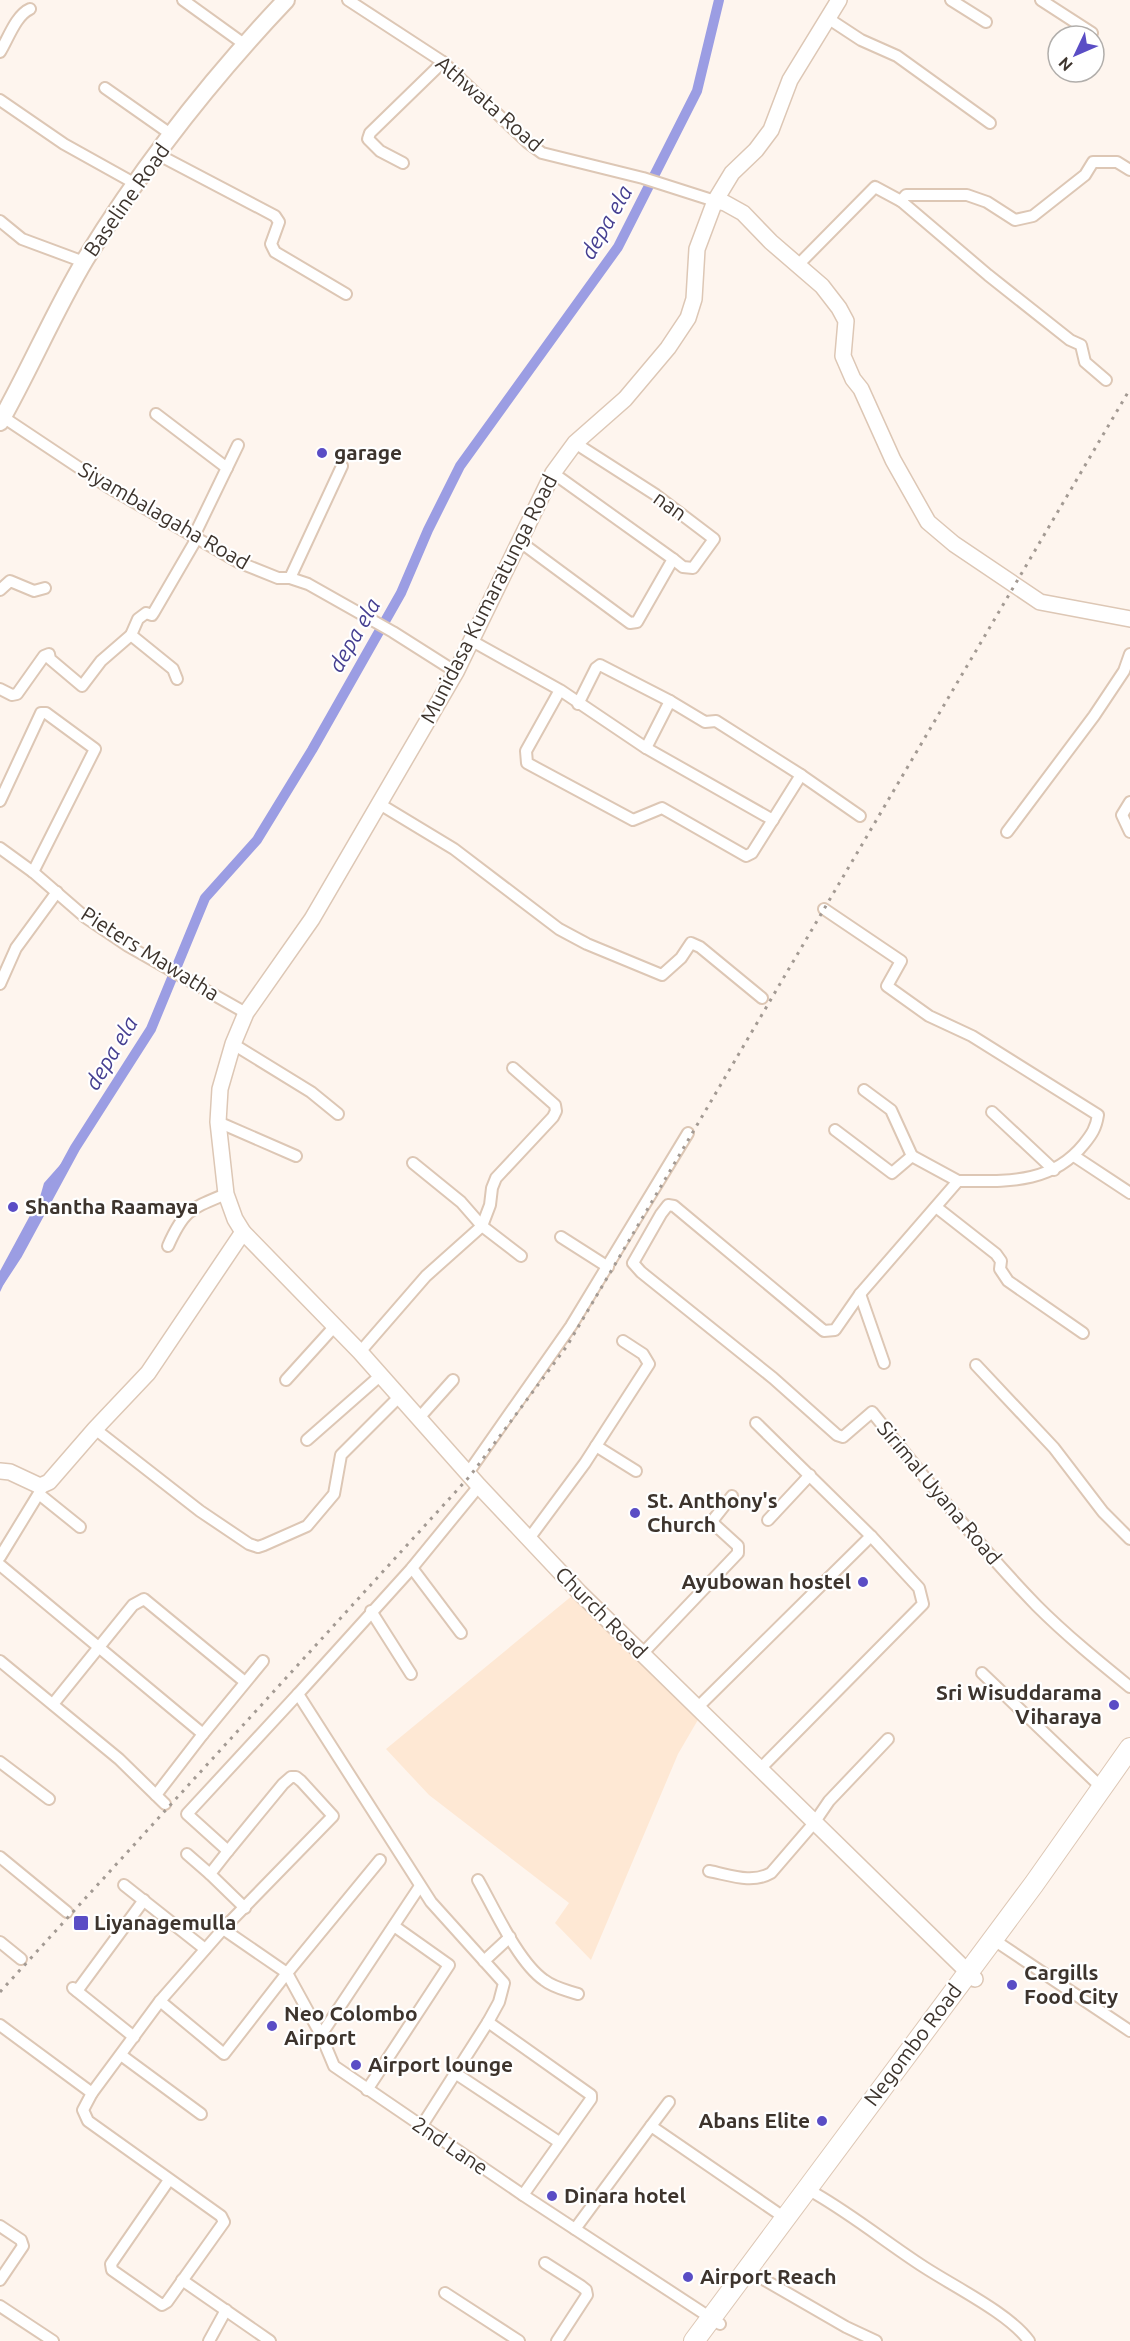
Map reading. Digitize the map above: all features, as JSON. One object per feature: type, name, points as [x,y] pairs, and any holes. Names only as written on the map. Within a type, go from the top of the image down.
[{"type":"highway","name":"Negombo Road","points":[[694,2341],[716,2321],[756,2275],[816,2194],[972,1976],[1130,1748]]},
{"type":"highway","name":"Negombo Road","points":[[708,2341],[716,2321],[785,2218],[972,1976],[1000,1944],[1130,1767]]},
{"type":"main road","name":"Baseline Road","points":[[2,414],[84,262],[134,183],[244,44],[286,0]]},
{"type":"street","points":[[183,0],[244,44]]},
{"type":"street","name":"Athwata Road","points":[[348,0],[443,62],[527,142],[542,153],[643,178],[715,201]]},
{"type":"street","name":"Munidasa Kumaratunga Road","points":[[243,1232],[235,1219],[226,1194],[218,1122],[220,1089],[232,1044],[246,1013],[312,919],[456,672],[553,473],[575,443],[625,399],[668,348],[688,318],[694,299],[698,249],[715,201],[732,173],[756,150],[771,130],[790,80],[839,0]]},
{"type":"street","points":[[951,0],[986,22]]},
{"type":"street","points":[[1041,0],[1078,24]]},
{"type":"street","points":[[0,52],[21,17],[30,9]]},
{"type":"street","points":[[829,19],[861,40],[897,56],[990,123]]},
{"type":"street","points":[[403,163],[380,151],[368,139],[370,133],[443,62]]},
{"type":"street","points":[[105,88],[172,135]]},
{"type":"street","points":[[0,100],[64,144],[134,183]]},
{"type":"street","points":[[157,154],[275,216],[279,222],[271,244],[275,252],[346,294]]},
{"type":"street","points":[[901,201],[906,195],[967,195],[987,202],[1015,219],[1033,216],[1085,176],[1094,162],[1117,162],[1130,170]]},
{"type":"street","points":[[798,266],[875,187],[901,201],[988,275],[1070,340],[1081,345],[1085,362],[1106,380]]},
{"type":"street","points":[[715,201],[743,213],[771,242],[822,286],[839,308],[846,321],[843,356],[853,380],[861,389],[893,460],[928,522],[954,544],[1040,602],[1130,619]]},
{"type":"street","points":[[0,221],[22,239],[84,262]]},
{"type":"street","name":"Siyambalagaha Road","points":[[2,414],[108,487],[238,562],[278,578],[290,578],[308,584],[393,632],[456,672]]},
{"type":"street","points":[[156,414],[227,468]]},
{"type":"street","name":"nan","points":[[575,443],[656,495],[714,539],[693,568],[682,567],[673,559]]},
{"type":"street","points":[[0,689],[12,695],[17,694],[44,656],[49,654],[50,659],[82,686],[101,661],[131,635],[138,619],[146,613],[152,615],[196,537],[238,445]]},
{"type":"street","points":[[290,578],[342,466]]},
{"type":"street","points":[[519,542],[630,623],[637,622],[673,559],[553,473]]},
{"type":"street","points":[[0,590],[10,581],[34,591],[45,588]]},
{"type":"street","points":[[131,635],[173,669],[177,679]]},
{"type":"street","points":[[472,641],[560,690],[646,748],[773,820]]},
{"type":"street","points":[[1007,832],[1095,716],[1124,671],[1130,654]]},
{"type":"street","points":[[578,704],[596,668],[600,665],[705,722],[716,721],[861,816]]},
{"type":"street","points":[[560,690],[526,751],[527,763],[633,820],[662,808],[746,856],[752,853],[801,775]]},
{"type":"street","points":[[646,748],[670,701]]},
{"type":"street","points":[[0,801],[41,713],[46,713],[95,749],[33,872]]},
{"type":"street","points":[[1130,802],[1122,815],[1130,832]]},
{"type":"street","points":[[378,803],[454,849],[559,929],[587,944],[662,975],[681,958],[691,943],[700,946],[762,998]]},
{"type":"street","name":"Pieters Mawatha","points":[[0,848],[33,872],[94,923],[128,946],[246,1013]]},
{"type":"street","points":[[0,984],[16,948],[57,892]]},
{"type":"street","points":[[824,909],[901,961],[887,986],[902,998],[929,1016],[972,1036],[1098,1115],[1095,1129],[1074,1156],[1054,1170],[1045,1174],[1004,1181],[958,1181],[912,1156],[891,1110],[864,1090]]},
{"type":"street","points":[[232,1044],[311,1092],[338,1114]]},
{"type":"street","points":[[360,1352],[426,1276],[482,1226],[496,1178],[541,1131],[556,1111],[555,1105],[513,1068]]},
{"type":"street","points":[[992,1112],[1054,1170]]},
{"type":"street","points":[[218,1122],[296,1156]]},
{"type":"street","points":[[835,1130],[892,1173],[912,1156]]},
{"type":"street","points":[[468,1473],[571,1326],[688,1133]]},
{"type":"street","points":[[1074,1156],[1130,1193]]},
{"type":"street","points":[[412,1163],[461,1202],[482,1226],[521,1256]]},
{"type":"street","points":[[884,1363],[860,1294],[958,1181]]},
{"type":"street","points":[[168,1246],[178,1225],[190,1210],[226,1194]]},
{"type":"street","name":"Sirimal Uyana Road","points":[[860,1294],[835,1330],[824,1331],[674,1206],[668,1205],[633,1263],[773,1378],[837,1435],[843,1437],[872,1412],[968,1530],[1037,1606],[1069,1637],[1130,1687]]},
{"type":"street","points":[[936,1207],[996,1254],[1001,1262],[1000,1269],[1008,1281],[1083,1333]]},
{"type":"street","points":[[0,1557],[41,1489],[50,1482],[95,1429],[148,1373],[243,1232]]},
{"type":"street","name":"Church Road","points":[[243,1232],[360,1352],[528,1540],[759,1770],[972,1976]]},
{"type":"street","points":[[561,1237],[608,1268]]},
{"type":"street","points":[[286,1380],[334,1327]]},
{"type":"street","points":[[528,1540],[550,1513],[649,1364],[643,1354],[622,1341]]},
{"type":"street","points":[[976,1365],[1054,1448],[1103,1512],[1130,1539]]},
{"type":"street","points":[[307,1440],[381,1375]]},
{"type":"street","points":[[419,1418],[453,1380]]},
{"type":"street","points":[[95,1429],[200,1511],[249,1544],[258,1547],[307,1526],[334,1494],[341,1455],[399,1396]]},
{"type":"street","points":[[756,1423],[871,1536],[919,1588],[923,1604],[759,1770]]},
{"type":"street","points":[[596,1446],[636,1471]]},
{"type":"street","points":[[0,1471],[10,1472],[34,1484],[80,1527]]},
{"type":"street","points":[[768,1520],[810,1475]]},
{"type":"street","points":[[228,1851],[187,1814],[412,1568],[479,1486]]},
{"type":"street","points":[[642,1654],[738,1553],[738,1546],[715,1525],[713,1520],[732,1496]]},
{"type":"street","points":[[698,1707],[871,1536]]},
{"type":"street","points":[[0,1565],[203,1734]]},
{"type":"street","points":[[412,1568],[460,1633]]},
{"type":"street","points":[[53,1704],[133,1605],[144,1599],[245,1682]]},
{"type":"street","points":[[372,1611],[411,1674]]},
{"type":"street","points":[[0,1661],[118,1759],[165,1804]]},
{"type":"street","points":[[156,1795],[263,1662]]},
{"type":"street","points":[[982,1673],[1101,1787]]},
{"type":"street","points":[[298,1694],[431,1902],[504,1983],[499,2002],[488,2022],[421,2127]]},
{"type":"street","points":[[709,1871],[753,1880],[771,1873],[814,1823],[829,1801],[888,1739]]},
{"type":"street","points":[[0,1762],[49,1799]]},
{"type":"street","points":[[169,2180],[111,2264],[112,2270],[162,2305],[224,2222],[221,2216],[88,2121],[83,2110],[92,2093],[160,2001],[223,1929],[333,1816],[301,1781],[296,1777],[291,1777],[210,1874]]},
{"type":"street","points":[[187,1854],[245,1908]]},
{"type":"street","points":[[0,1857],[67,1912]]},
{"type":"street","points":[[160,2001],[224,2054],[380,1860]]},
{"type":"street","points":[[478,1880],[510,1937],[535,1973],[550,1985],[578,1994]]},
{"type":"street","points":[[124,1885],[205,1949]]},
{"type":"street","points":[[321,2035],[420,1886]]},
{"type":"street","points":[[134,2037],[74,1989],[144,1900]]},
{"type":"street","points":[[368,2090],[449,1965],[394,1926]]},
{"type":"street","name":"2nd Lane","points":[[223,1929],[287,1973],[321,2035],[334,2066],[421,2127],[716,2321]]},
{"type":"street","points":[[484,1961],[510,1937]]},
{"type":"street","points":[[0,1942],[21,1959]]},
{"type":"street","points":[[1000,1944],[1130,2031]]},
{"type":"street","points":[[488,2022],[591,2095],[523,2195]]},
{"type":"street","points":[[0,2025],[92,2093]]},
{"type":"street","points":[[121,2055],[201,2114]]},
{"type":"street","points":[[455,2073],[559,2142]]},
{"type":"street","points":[[575,2229],[669,2102]]},
{"type":"street","points":[[651,2126],[785,2218]]},
{"type":"street","points":[[816,2194],[852,2215],[922,2265],[1010,2321],[1029,2341]]},
{"type":"street","points":[[0,2226],[21,2240],[23,2246],[0,2280]]},
{"type":"street","points":[[545,2263],[581,2286],[586,2290],[587,2295],[557,2341]]},
{"type":"street","points":[[756,2275],[846,2327],[876,2341]]},
{"type":"street","points":[[182,2280],[270,2341]]},
{"type":"street","points":[[445,2293],[519,2341]]},
{"type":"street","points":[[0,2306],[53,2341]]},
{"type":"street","points":[[208,2341],[226,2310]]},
{"type":"shaded area","points":[[573,1595],[699,1718],[678,1754],[591,1960],[555,1923],[569,1903],[429,1795],[386,1749]]},
{"type":"water","points":[[75,1148],[50,1188],[0,1292],[0,1271],[40,1197],[44,1183]]},
{"type":"waterway","name":"depa ela","points":[[0,1281],[17,1255],[75,1148],[151,1029],[205,898],[257,840],[312,750],[401,593],[428,530],[460,466],[618,247],[697,91],[719,0]]},
{"type":"railway","points":[[0,1992],[470,1476],[567,1346],[1130,389]]},
{"type":"place","name":"garage","points":[[322,453]]},
{"type":"place","name":"Shantha Raamaya","points":[[13,1207]]},
{"type":"place","name":"St. Anthony's Church","points":[[635,1513]]},
{"type":"place","name":"Ayubowan hostel","points":[[863,1582]]},
{"type":"place","name":"Sri Wisuddarama Viharaya","points":[[1114,1705]]},
{"type":"place","name":"Liyanagemulla","points":[[81,1923]]},
{"type":"place","name":"Cargills Food City","points":[[1012,1985]]},
{"type":"place","name":"Neo Colombo Airport","points":[[272,2026]]},
{"type":"place","name":"Airport lounge","points":[[356,2065]]},
{"type":"place","name":"Abans Elite","points":[[822,2121]]},
{"type":"place","name":"Dinara hotel","points":[[552,2196]]},
{"type":"place","name":"Airport Reach","points":[[688,2277]]}]
